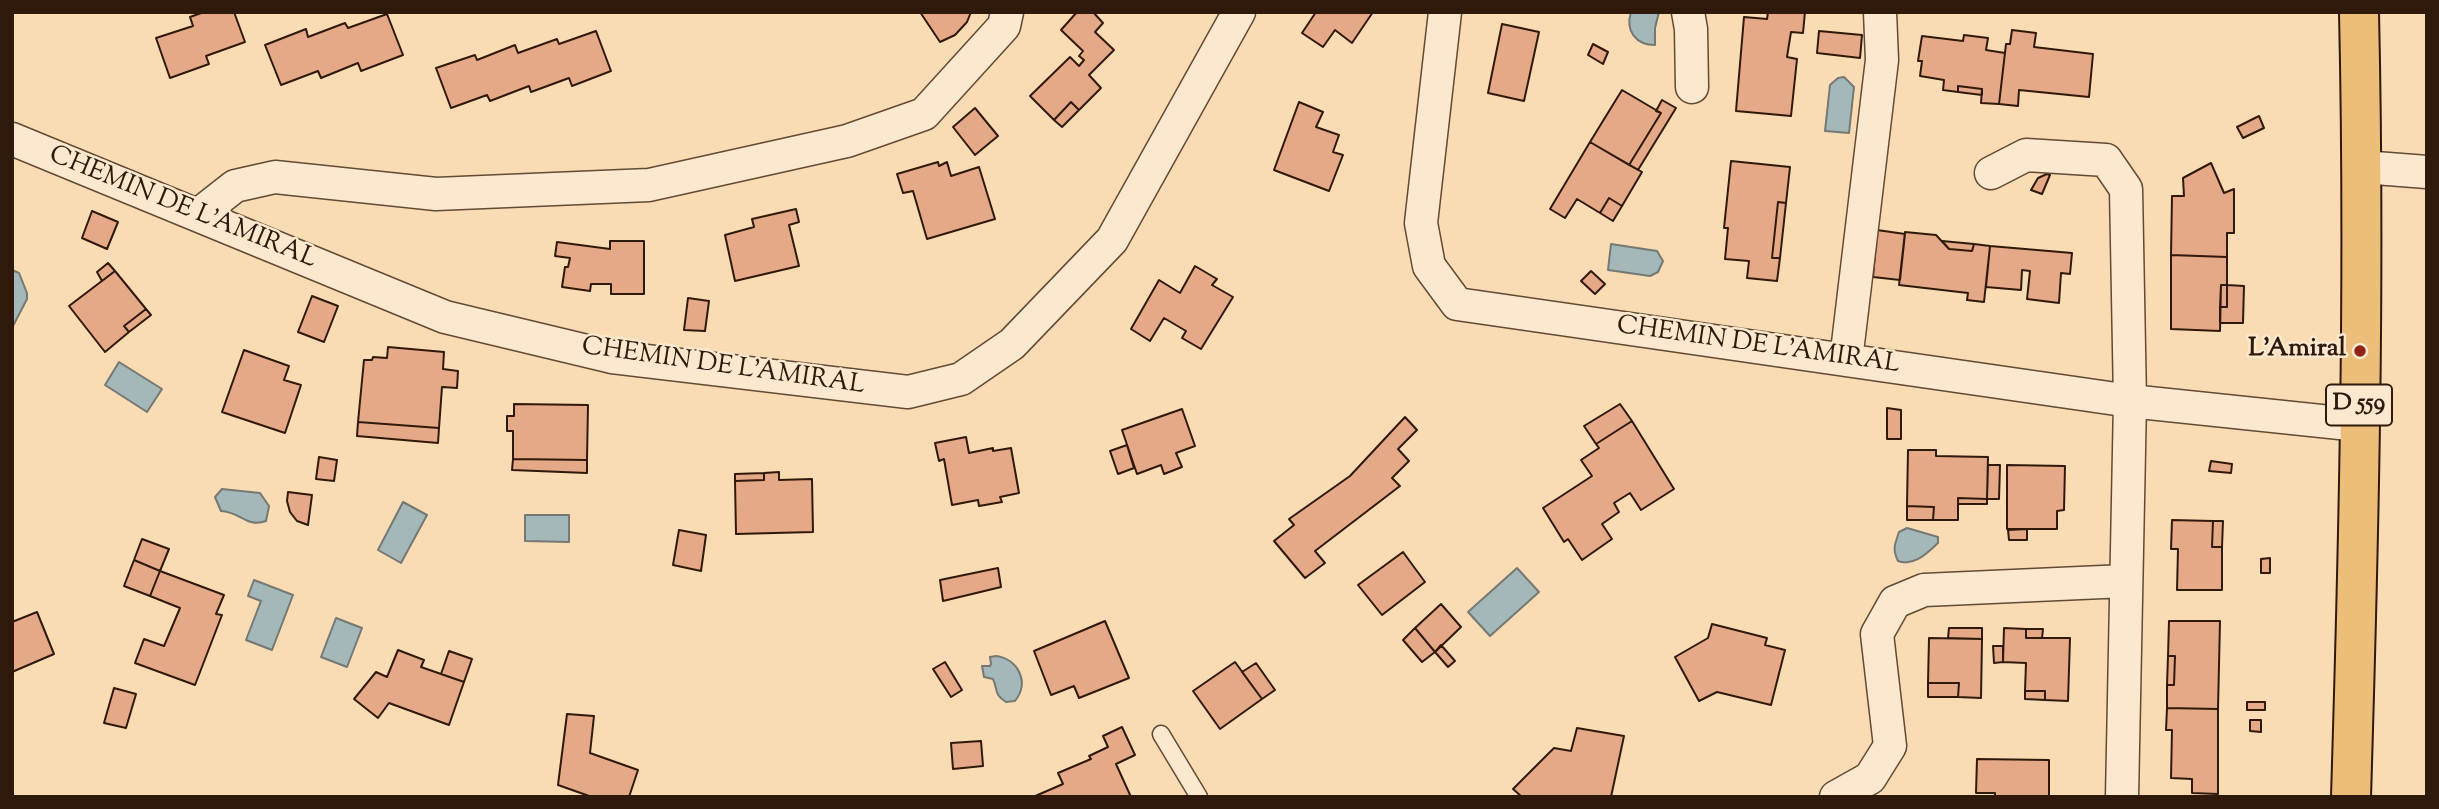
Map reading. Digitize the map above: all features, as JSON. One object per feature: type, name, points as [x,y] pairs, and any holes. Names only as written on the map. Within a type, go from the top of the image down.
[{"type":"main road","name":"D 559","points":[[2351,797],[2362,167],[2359,12]]},
{"type":"street","points":[[198,215],[235,186],[275,177],[436,194],[649,185],[847,141],[924,114],[1004,26],[1007,12]]},
{"type":"street","name":"CHEMIN DE L'AMIRAL","points":[[12,139],[444,317],[612,358],[908,392],[961,379],[1012,344],[1112,240],[1239,12]]},
{"type":"street","name":"CHEMIN DE L'AMIRAL","points":[[1445,12],[1421,223],[1429,266],[1457,304],[2130,401],[2359,425]]},
{"type":"street","points":[[1688,12],[1692,87]]},
{"type":"street","points":[[1846,360],[1882,60],[1880,12]]},
{"type":"street","points":[[1992,173],[2026,155],[2106,160],[2126,189],[2130,401],[2122,797]]},
{"type":"street","points":[[2362,167],[2427,172]]},
{"type":"street","points":[[1836,797],[1870,778],[1890,746],[1877,634],[1895,602],[1924,590],[2125,581]]},
{"type":"lane","points":[[1161,734],[1199,797]]},
{"type":"shaded area","points":[[1631,12],[1659,12],[1655,45],[1642,43],[1634,36],[1630,25]]},
{"type":"shaded area","points":[[1844,77],[1854,87],[1849,133],[1825,131],[1830,85],[1838,78]]},
{"type":"shaded area","points":[[1611,244],[1657,251],[1663,261],[1658,272],[1650,276],[1608,270]]},
{"type":"shaded area","points":[[12,270],[19,273],[27,299],[12,328]]},
{"type":"shaded area","points":[[119,362],[162,389],[147,412],[105,385]]},
{"type":"shaded area","points":[[222,489],[260,493],[269,506],[266,521],[254,523],[221,511],[215,497]]},
{"type":"shaded area","points":[[403,502],[427,515],[401,563],[378,550]]},
{"type":"shaded area","points":[[525,515],[569,515],[569,542],[525,541]]},
{"type":"shaded area","points":[[1907,528],[1938,537],[1938,543],[1920,558],[1909,562],[1898,561],[1895,546],[1899,532]]},
{"type":"shaded area","points":[[1517,568],[1539,592],[1490,636],[1468,612]]},
{"type":"shaded area","points":[[254,580],[293,595],[272,650],[246,640],[261,601],[248,596]]},
{"type":"shaded area","points":[[336,618],[362,628],[347,667],[321,657]]},
{"type":"shaded area","points":[[996,656],[1010,662],[1019,672],[1021,686],[1015,701],[1006,702],[1002,699],[993,679],[984,677],[982,666],[990,666],[990,657]]},
{"type":"building","points":[[204,12],[234,12],[245,42],[206,56],[209,64],[170,78],[156,38],[193,26],[190,17]]},
{"type":"building","points":[[920,12],[971,12],[967,22],[955,35],[940,42]]},
{"type":"building","points":[[1077,12],[1093,12],[1103,23],[1095,32],[1114,50],[1089,75],[1101,88],[1079,110],[1071,102],[1054,120],[1030,96],[1070,57],[1079,66],[1084,60],[1079,56],[1083,51],[1061,30]]},
{"type":"building","points":[[1316,12],[1373,12],[1352,43],[1335,30],[1323,47],[1302,33]]},
{"type":"building","points":[[1768,12],[1805,12],[1803,33],[1791,32],[1787,57],[1797,59],[1791,116],[1736,111],[1744,17],[1767,19]]},
{"type":"building","points":[[387,14],[403,55],[361,71],[358,63],[321,78],[318,71],[281,85],[265,45],[306,29],[308,37],[345,23],[348,28]]},
{"type":"building","points":[[1502,24],[1539,32],[1524,101],[1488,93]]},
{"type":"building","points":[[2012,30],[2036,33],[2034,47],[2093,54],[2089,97],[2019,90],[2018,106],[1999,104],[2006,44],[2010,44]]},
{"type":"building","points":[[596,31],[611,71],[572,86],[569,78],[531,92],[529,86],[490,101],[487,95],[451,108],[436,68],[475,55],[477,60],[515,45],[518,53],[557,39],[559,44]]},
{"type":"building","points":[[1819,31],[1862,35],[1860,58],[1817,53]]},
{"type":"building","points":[[1964,35],[1988,38],[1986,50],[2005,53],[1999,104],[1981,103],[1982,89],[1958,86],[1958,92],[1943,90],[1944,80],[1920,76],[1922,61],[1918,61],[1922,36],[1963,41]]},
{"type":"building","points":[[1593,44],[1608,52],[1603,64],[1588,55]]},
{"type":"building","points":[[1958,86],[1982,89],[1982,95],[1958,92]]},
{"type":"building","points":[[1622,90],[1661,113],[1629,165],[1590,142]]},
{"type":"building","points":[[1662,100],[1676,108],[1638,170],[1629,165],[1661,113],[1656,111]]},
{"type":"building","points":[[1071,102],[1079,110],[1062,127],[1054,120]]},
{"type":"building","points":[[1299,102],[1323,112],[1316,127],[1339,135],[1333,152],[1343,155],[1329,191],[1274,170]]},
{"type":"building","points":[[975,108],[998,136],[975,155],[953,127]]},
{"type":"building","points":[[2259,116],[2264,128],[2243,138],[2237,127]]},
{"type":"building","points":[[1590,142],[1642,172],[1622,206],[1609,198],[1600,213],[1577,199],[1565,218],[1550,209]]},
{"type":"building","points":[[1731,161],[1790,167],[1786,203],[1778,202],[1772,258],[1780,258],[1777,281],[1747,278],[1749,261],[1725,259],[1728,228],[1724,228]]},
{"type":"building","points":[[938,162],[939,166],[947,162],[951,176],[979,167],[995,219],[927,239],[913,191],[903,193],[897,174]]},
{"type":"building","points":[[2211,163],[2224,193],[2234,189],[2234,233],[2227,233],[2227,257],[2171,255],[2172,196],[2184,196],[2183,178]]},
{"type":"building","points":[[2050,175],[2042,194],[2031,190],[2038,178]]},
{"type":"building","points":[[1609,198],[1622,206],[1613,221],[1600,213]]},
{"type":"building","points":[[1778,202],[1786,203],[1780,258],[1772,258]]},
{"type":"building","points":[[796,209],[799,222],[789,225],[799,266],[735,281],[725,235],[754,227],[752,219]]},
{"type":"building","points":[[92,211],[118,222],[107,249],[82,238]]},
{"type":"building","points":[[1877,230],[1905,234],[1900,280],[1873,277]]},
{"type":"building","points":[[1905,232],[1936,235],[1949,249],[1972,251],[1974,244],[1990,246],[1984,302],[1967,300],[1968,293],[1899,285]]},
{"type":"building","points":[[610,241],[644,241],[644,294],[611,294],[611,284],[591,284],[590,291],[562,287],[565,267],[568,267],[570,258],[555,256],[557,242],[610,249]]},
{"type":"building","points":[[1942,241],[1974,244],[1972,251],[1949,249]]},
{"type":"building","points":[[1990,246],[2072,253],[2070,274],[2061,273],[2059,303],[2027,299],[2030,271],[2022,270],[2021,290],[1986,287]]},
{"type":"building","points":[[2171,255],[2227,257],[2227,285],[2221,285],[2220,331],[2171,329]]},
{"type":"building","points":[[108,263],[115,271],[102,281],[97,272]]},
{"type":"building","points":[[1195,266],[1217,279],[1212,285],[1233,297],[1201,349],[1182,338],[1186,331],[1164,318],[1150,341],[1131,329],[1159,280],[1180,293]]},
{"type":"building","points":[[115,271],[146,309],[124,326],[129,332],[105,352],[69,306]]},
{"type":"building","points":[[1591,271],[1605,284],[1595,294],[1581,281]]},
{"type":"building","points":[[2221,285],[2227,285],[2227,307],[2220,307]]},
{"type":"building","points":[[2227,285],[2244,286],[2243,323],[2220,323],[2220,307],[2227,307]]},
{"type":"building","points":[[312,296],[338,306],[324,342],[298,332]]},
{"type":"building","points":[[688,298],[709,301],[705,331],[684,330]]},
{"type":"building","points":[[146,309],[151,315],[129,332],[124,326]]},
{"type":"building","points":[[388,347],[444,352],[443,369],[458,371],[457,388],[442,387],[439,428],[358,422],[364,360],[372,360],[373,357],[387,358]]},
{"type":"building","points":[[244,350],[289,366],[284,380],[301,385],[285,433],[222,412]]},
{"type":"building","points":[[514,404],[588,405],[587,460],[513,459],[513,431],[507,431],[507,416],[514,416]]},
{"type":"building","points":[[1620,404],[1632,421],[1596,444],[1584,426]]},
{"type":"building","points":[[1887,408],[1901,410],[1901,439],[1887,439]]},
{"type":"building","points":[[1182,409],[1195,446],[1176,453],[1182,467],[1164,474],[1161,465],[1137,474],[1122,430]]},
{"type":"building","points":[[1405,417],[1417,430],[1398,449],[1409,461],[1392,478],[1400,486],[1315,551],[1325,563],[1305,578],[1274,541],[1294,525],[1289,519],[1350,476]]},
{"type":"building","points":[[1632,421],[1674,489],[1641,510],[1630,493],[1614,503],[1619,512],[1602,524],[1612,539],[1582,560],[1568,539],[1564,542],[1543,508],[1592,476],[1581,460],[1599,448],[1596,444]]},
{"type":"building","points":[[358,422],[439,428],[438,443],[357,436]]},
{"type":"building","points":[[966,437],[969,453],[993,448],[993,451],[1011,448],[1019,493],[1000,497],[1002,502],[979,506],[978,500],[952,505],[944,459],[939,461],[935,443]]},
{"type":"building","points":[[1127,445],[1134,468],[1118,474],[1110,451]]},
{"type":"building","points":[[1908,450],[1936,450],[1936,456],[1988,457],[1987,499],[1958,498],[1958,520],[1933,520],[1934,507],[1907,506]]},
{"type":"building","points":[[319,457],[337,460],[334,481],[316,479]]},
{"type":"building","points":[[513,459],[587,460],[587,473],[512,470]]},
{"type":"building","points":[[2211,461],[2232,464],[2231,473],[2209,471]]},
{"type":"building","points":[[1988,465],[2000,465],[1999,499],[1987,499]]},
{"type":"building","points":[[2007,465],[2065,466],[2064,510],[2057,511],[2057,529],[2007,529]]},
{"type":"building","points":[[779,472],[779,480],[812,479],[813,532],[736,534],[735,481],[764,480],[764,473]]},
{"type":"building","points":[[764,473],[764,480],[735,481],[735,474]]},
{"type":"building","points":[[288,492],[312,495],[308,525],[297,521],[290,512]]},
{"type":"building","points":[[1958,498],[1987,499],[1987,504],[1958,504]]},
{"type":"building","points":[[1907,506],[1934,507],[1933,520],[1907,520]]},
{"type":"building","points":[[2172,520],[2213,521],[2212,547],[2222,547],[2222,590],[2177,590],[2178,549],[2171,549]]},
{"type":"building","points":[[2213,521],[2223,521],[2222,547],[2212,547]]},
{"type":"building","points":[[2027,529],[2027,540],[2009,540],[2008,530]]},
{"type":"building","points":[[679,530],[706,535],[701,571],[673,565]]},
{"type":"building","points":[[142,539],[169,549],[160,571],[134,560]]},
{"type":"building","points":[[1403,552],[1425,582],[1382,615],[1358,585]]},
{"type":"building","points":[[2270,558],[2270,573],[2261,573],[2261,559]]},
{"type":"building","points":[[134,560],[160,571],[150,596],[124,586]]},
{"type":"building","points":[[998,568],[1001,587],[943,601],[940,580]]},
{"type":"building","points":[[160,571],[224,595],[216,614],[222,615],[195,685],[135,663],[144,639],[164,646],[180,608],[150,596]]},
{"type":"building","points":[[1441,604],[1461,627],[1435,652],[1415,628]]},
{"type":"building","points":[[37,612],[54,654],[12,672],[12,622]]},
{"type":"building","points":[[1105,621],[1129,678],[1079,698],[1074,686],[1051,695],[1034,651]]},
{"type":"building","points":[[2169,621],[2220,621],[2218,709],[2167,708],[2167,685],[2174,685],[2175,656],[2168,656]]},
{"type":"building","points":[[1712,624],[1767,638],[1765,645],[1785,650],[1771,705],[1717,692],[1699,701],[1675,657],[1708,638]]},
{"type":"building","points":[[1415,628],[1435,652],[1422,662],[1403,640]]},
{"type":"building","points":[[1949,628],[1982,628],[1982,639],[1948,638]]},
{"type":"building","points":[[2004,628],[2026,629],[2026,638],[2070,638],[2068,701],[2045,700],[2045,691],[2025,691],[2026,663],[2003,662]]},
{"type":"building","points":[[2026,629],[2043,629],[2042,638],[2026,638]]},
{"type":"building","points":[[1929,638],[1982,639],[1981,698],[1958,697],[1959,683],[1928,683]]},
{"type":"building","points":[[1441,645],[1455,661],[1448,667],[1435,652]]},
{"type":"building","points":[[1993,646],[2003,646],[2003,662],[1994,663]]},
{"type":"building","points":[[398,650],[424,660],[421,667],[464,682],[449,725],[389,703],[378,718],[354,699],[376,672],[387,677]]},
{"type":"building","points":[[449,651],[472,659],[464,682],[441,674]]},
{"type":"building","points":[[2168,656],[2175,656],[2174,685],[2167,685]]},
{"type":"building","points":[[945,662],[962,690],[951,697],[933,669]]},
{"type":"building","points":[[1235,662],[1262,699],[1220,729],[1193,691]]},
{"type":"building","points":[[1256,663],[1275,690],[1262,699],[1242,672]]},
{"type":"building","points":[[1928,683],[1959,683],[1958,697],[1928,697]]},
{"type":"building","points":[[114,688],[136,694],[126,728],[104,723]]},
{"type":"building","points":[[2025,691],[2045,691],[2045,700],[2025,699]]},
{"type":"building","points":[[2247,702],[2265,702],[2265,710],[2247,710]]},
{"type":"building","points":[[2167,708],[2218,709],[2218,794],[2192,793],[2192,779],[2171,778],[2172,730],[2166,730]]},
{"type":"building","points":[[567,714],[594,716],[590,753],[638,770],[629,797],[592,797],[558,785]]},
{"type":"building","points":[[2250,720],[2261,720],[2261,732],[2250,731]]},
{"type":"building","points":[[1122,727],[1135,755],[1116,764],[1131,797],[1033,797],[1063,784],[1058,773],[1091,759],[1089,756],[1108,747],[1103,736]]},
{"type":"building","points":[[1577,728],[1624,736],[1611,797],[1522,797],[1513,789],[1554,748],[1571,751]]},
{"type":"building","points":[[981,741],[983,766],[953,769],[951,743]]},
{"type":"building","points":[[1977,759],[2049,760],[2049,797],[1995,797],[1995,793],[1976,793]]},
{"type":"place","name":"L'Amiral","points":[[2360,351]]}]
